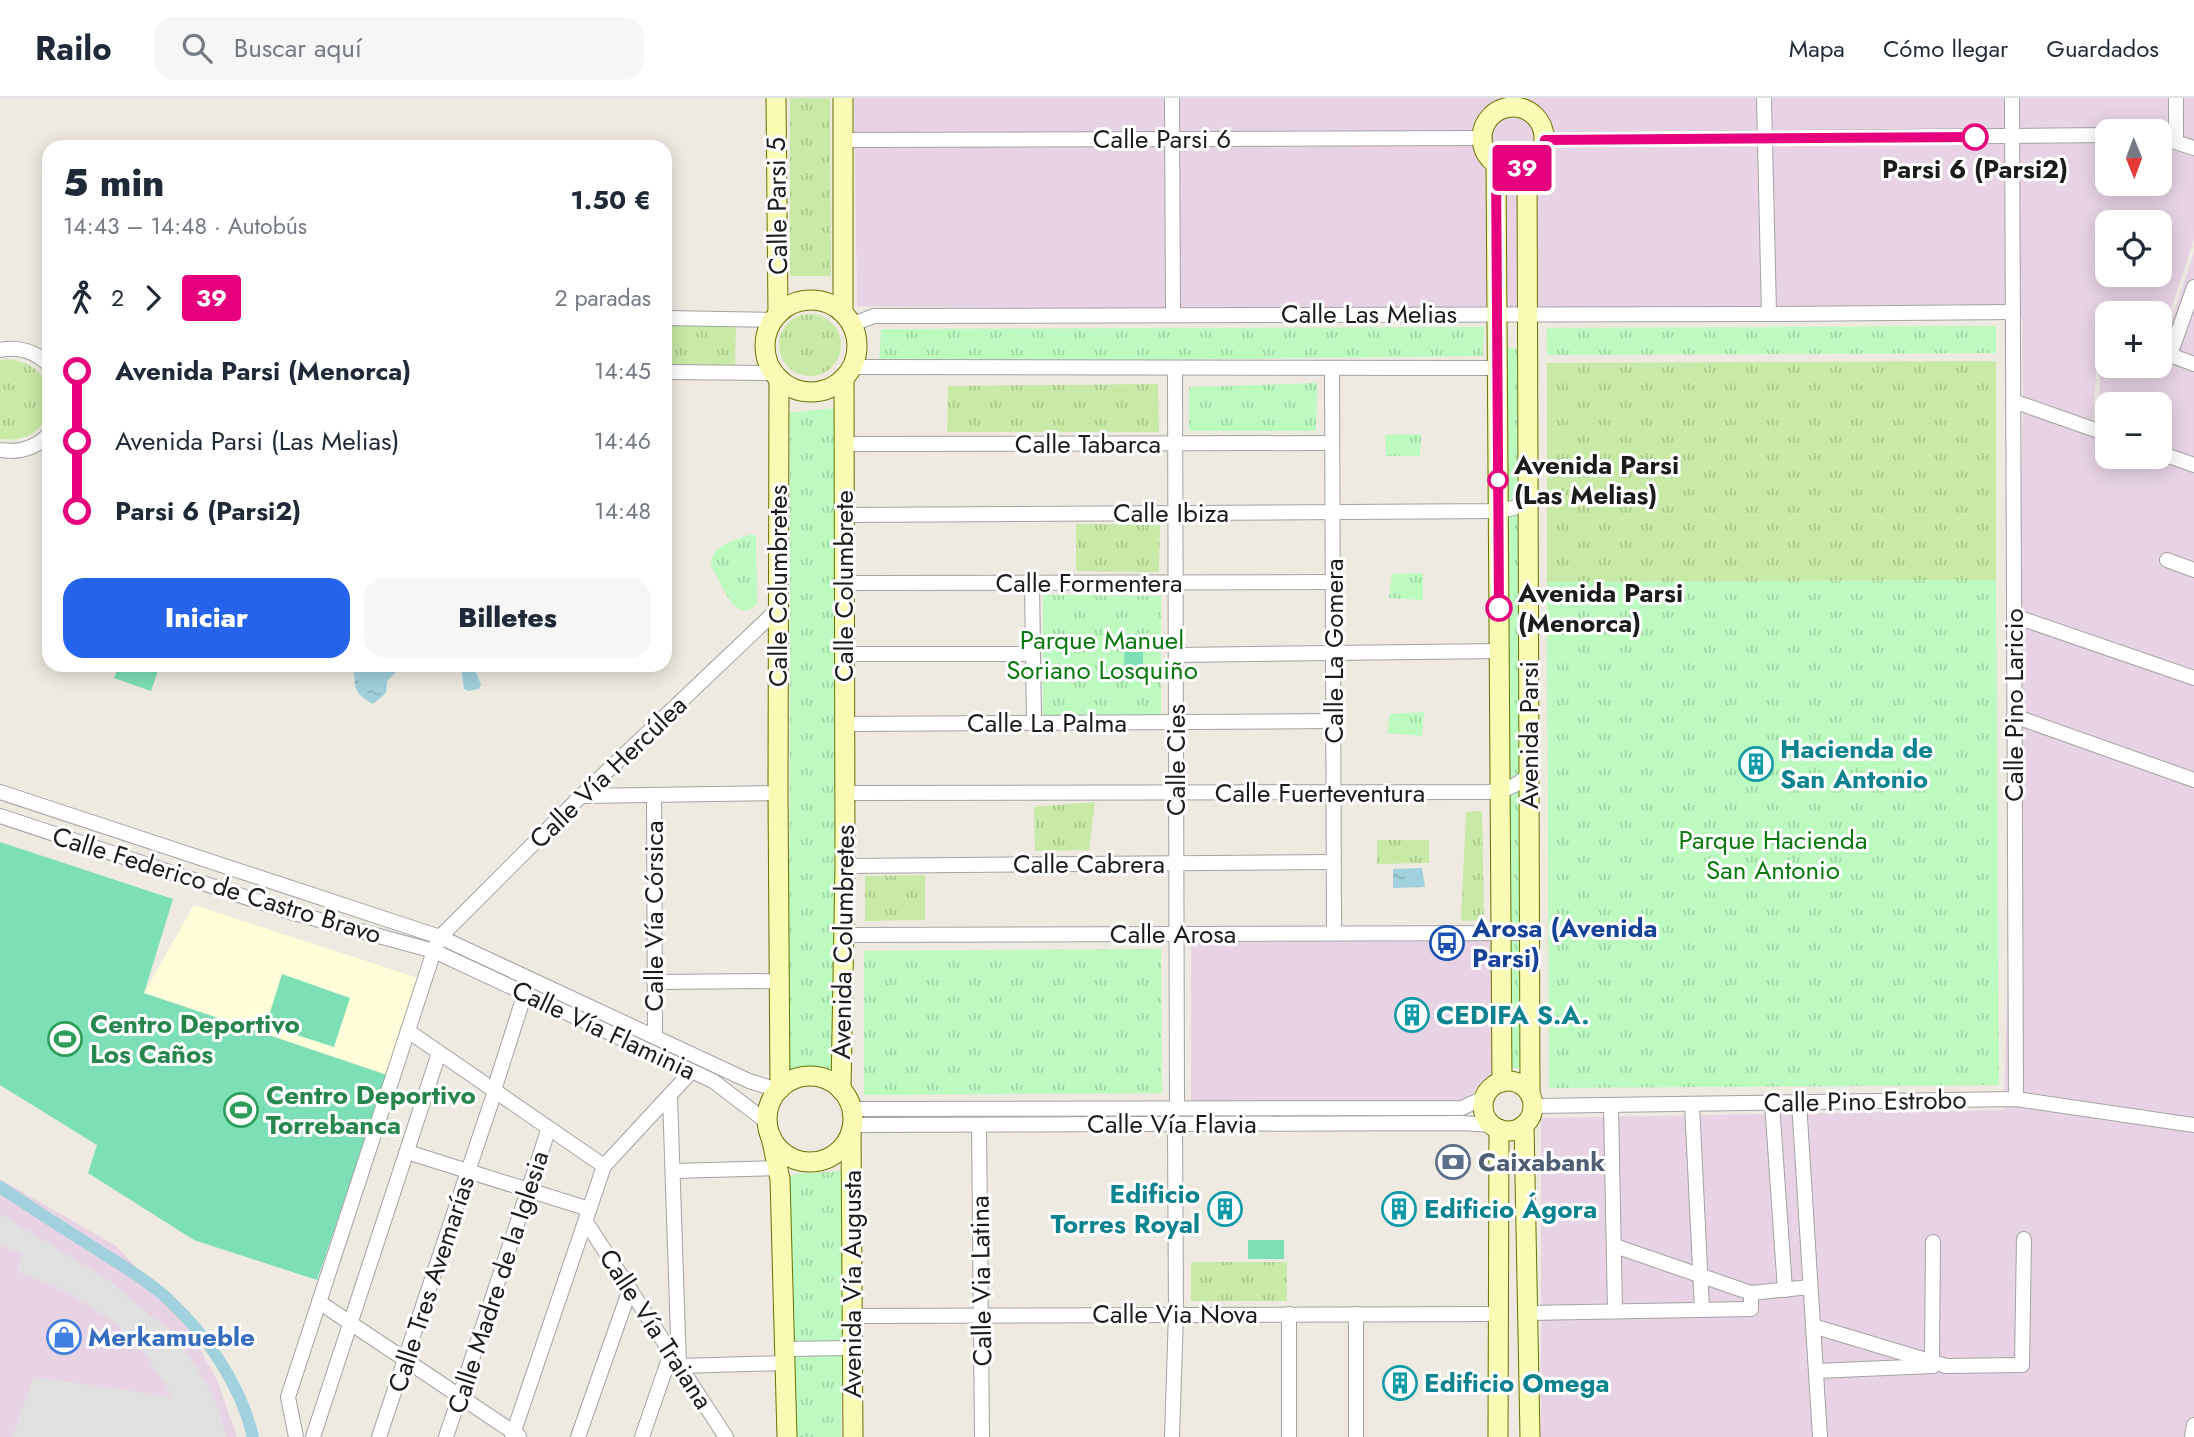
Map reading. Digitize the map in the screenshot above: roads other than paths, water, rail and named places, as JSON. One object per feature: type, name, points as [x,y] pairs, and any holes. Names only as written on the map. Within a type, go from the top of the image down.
[{"type":"street","name":"Calle Parsi 5","points":[[776,98],[776,317]]},
{"type":"street","points":[[843,98],[848,318],[857,338],[857,353],[848,373],[832,387],[812,391],[791,387],[777,376],[768,360],[765,346],[767,332],[776,317],[792,303],[819,300],[831,304],[848,318]]},
{"type":"street","points":[[1172,98],[1173,315]]},
{"type":"street","points":[[1764,98],[1769,314]]},
{"type":"street","name":"Calle Pino Laricio","points":[[2012,98],[2016,1099]]},
{"type":"street","points":[[2176,98],[2176,141]]},
{"type":"street","points":[[1499,104],[1518,107],[1528,104],[1541,123],[1545,140],[1539,156],[1527,167],[1517,170],[1496,165],[1483,149],[1482,138],[1486,122],[1499,104]]},
{"type":"street","points":[[1545,140],[2095,135]]},
{"type":"street","name":"Calle Parsi 6","points":[[843,140],[1482,138]]},
{"type":"street","points":[[2172,140],[2194,148]]},
{"type":"street","name":"Avenida Parsi","points":[[1496,165],[1502,1082]]},
{"type":"street","name":"Avenida Parsi","points":[[1527,167],[1531,1100]]},
{"type":"street","points":[[2194,287],[2170,355],[2194,364]]},
{"type":"street","name":"Calle Las Melias","points":[[848,318],[2013,312]]},
{"type":"street","points":[[672,318],[776,317]]},
{"type":"street","points":[[0,350],[24,350],[42,357]]},
{"type":"street","name":"Calle Las Melias","points":[[848,373],[1497,368]]},
{"type":"street","name":"Calle Cies","points":[[1172,1437],[1176,1314],[1175,369]]},
{"type":"street","name":"Calle La Gomera","points":[[1332,369],[1334,933]]},
{"type":"street","points":[[672,372],[777,376]]},
{"type":"street","name":"Calle Columbrete","points":[[845,793],[844,444],[848,373]]},
{"type":"street","name":"Calle Columbretes","points":[[777,376],[778,793]]},
{"type":"street","points":[[2013,401],[2095,430]]},
{"type":"street","points":[[0,465],[6,451],[30,447],[42,439]]},
{"type":"street","name":"Calle Tabarca","points":[[844,444],[1332,443]]},
{"type":"street","points":[[2172,457],[2194,465]]},
{"type":"street","points":[[1498,511],[1514,508],[1528,499]]},
{"type":"street","name":"Calle Ibiza","points":[[844,515],[1498,511]]},
{"type":"street","points":[[2167,560],[2194,570]]},
{"type":"street","name":"Calle Formentera","points":[[844,583],[1334,582]]},
{"type":"street","points":[[1032,583],[1034,723]]},
{"type":"street","name":"Calle Vía Hercúlea","points":[[437,944],[581,796],[778,609]]},
{"type":"street","points":[[2014,616],[2194,678]]},
{"type":"street","points":[[1176,655],[1499,651]]},
{"type":"street","points":[[844,654],[1033,654]]},
{"type":"street","points":[[2014,716],[2194,780]]},
{"type":"street","name":"Calle La Palma","points":[[845,724],[1334,721]]},
{"type":"street","points":[[1500,792],[1515,786],[1529,775]]},
{"type":"street","points":[[0,792],[437,944],[288,1397],[296,1437]]},
{"type":"street","name":"Calle Fuerteventura","points":[[845,793],[1500,792]]},
{"type":"street","points":[[581,796],[778,793],[779,1089]]},
{"type":"street","name":"Avenida Columbretes","points":[[841,1090],[845,793]]},
{"type":"street","name":"Calle Vía Córsica","points":[[654,795],[654,1037]]},
{"type":"street","name":"Calle Federico de Castro Bravo","points":[[0,816],[290,912],[437,944]]},
{"type":"street","name":"Calle Cabrera","points":[[845,866],[1334,862]]},
{"type":"street","name":"Calle Arosa","points":[[844,935],[1529,933]]},
{"type":"street","name":"Calle Vía Flaminia","points":[[437,944],[525,993],[713,1081],[769,1130]]},
{"type":"street","name":"Calle Vía Flaminia","points":[[437,944],[749,1081],[779,1089]]},
{"type":"street","points":[[654,982],[779,981]]},
{"type":"street","name":"Calle Tres Avemarías","points":[[379,1437],[525,993]]},
{"type":"street","points":[[408,1031],[604,1166]]},
{"type":"street","points":[[313,1437],[439,1052]]},
{"type":"street","points":[[319,1302],[516,1436],[604,1166],[691,1072]]},
{"type":"street","points":[[769,1130],[778,1148],[788,1156],[813,1162],[836,1153],[845,1143],[851,1122],[841,1090],[830,1081],[817,1077],[790,1081],[779,1089],[769,1105],[769,1130],[779,1168],[787,1437]]},
{"type":"street","points":[[1495,1127],[1512,1131],[1529,1120],[1531,1100],[1518,1083],[1502,1082],[1489,1090],[1485,1097],[1484,1112],[1495,1127],[1499,1314],[1498,1437]]},
{"type":"street","points":[[642,1437],[675,1359],[670,1097]]},
{"type":"street","name":"Calle Vía Flavia","points":[[851,1122],[1462,1108],[1485,1097]]},
{"type":"street","name":"Calle Pino Estrobo","points":[[1531,1100],[1611,1105],[2016,1099],[2194,1125]]},
{"type":"street","points":[[1799,1102],[1820,1437]]},
{"type":"street","points":[[1772,1103],[1785,1290]]},
{"type":"street","points":[[1692,1104],[1702,1310]]},
{"type":"street","points":[[1611,1105],[1615,1311]]},
{"type":"street","name":"Calle Vía Flavia","points":[[851,1122],[979,1125],[1176,1116],[1462,1123],[1495,1127]]},
{"type":"street","name":"Avenida Vía Augusta","points":[[851,1122],[853,1437]]},
{"type":"street","name":"Calle Via Latina","points":[[979,1125],[982,1437]]},
{"type":"street","points":[[1524,1125],[1530,1437]]},
{"type":"street","name":"Calle Madre de la Iglesia","points":[[446,1437],[549,1128]]},
{"type":"street","points":[[407,1152],[529,1189],[587,1215]]},
{"type":"street","points":[[673,1171],[779,1168]]},
{"type":"street","name":"Calle Vía Traiana","points":[[587,1215],[630,1289],[726,1437]]},
{"type":"street","points":[[1816,1371],[1939,1364],[2022,1365],[2024,1238]]},
{"type":"street","points":[[1933,1242],[1939,1364]]},
{"type":"street","points":[[1615,1246],[1751,1293],[1810,1287]]},
{"type":"street","points":[[578,1437],[630,1289]]},
{"type":"street","points":[[1528,1313],[1751,1309],[1751,1293]]},
{"type":"street","points":[[1289,1314],[1289,1437]]},
{"type":"street","points":[[1356,1314],[1356,1437]]},
{"type":"street","name":"Calle Via Nova","points":[[852,1315],[1499,1314]]},
{"type":"street","points":[[1813,1326],[1939,1364]]},
{"type":"street","points":[[675,1359],[784,1356],[852,1348]]},
{"type":"street","points":[[709,1437],[715,1420]]},
{"type":"street","points":[[2192,1437],[2194,1425]]},
{"type":"water","points":[[354,672],[396,672],[387,681],[386,693],[373,704],[361,696],[355,684]]},
{"type":"water","points":[[462,672],[476,672],[481,685],[479,689],[464,689]]},
{"type":"water","points":[[1422,868],[1425,887],[1393,888],[1393,869]]},
{"type":"waterway","points":[[0,1187],[138,1276],[170,1301],[197,1330],[221,1363],[240,1399],[253,1437]]},
{"type":"place","name":"Parsi 6 (Parsi2)","points":[[1975,137]]},
{"type":"place","name":"Avenida Parsi (Las Melias)","points":[[1498,480]]},
{"type":"place","name":"Avenida Parsi (Menorca)","points":[[1499,608]]},
{"type":"place","name":"Hacienda de San Antonio","points":[[1756,764]]},
{"type":"place","name":"Arosa (Avenida Parsi)","points":[[1447,943]]},
{"type":"place","name":"CEDIFA S.A.","points":[[1412,1015]]},
{"type":"place","name":"Centro Deportivo Los Caños","points":[[65,1039]]},
{"type":"place","name":"Centro Deportivo Torrebanca","points":[[241,1110]]},
{"type":"place","name":"Caixabank","points":[[1453,1162]]},
{"type":"place","name":"Edificio Torres Royal","points":[[1225,1209]]},
{"type":"place","name":"Edificio Ágora","points":[[1399,1209]]},
{"type":"place","name":"Merkamueble","points":[[64,1337]]},
{"type":"place","name":"Edificio Omega","points":[[1400,1383]]},
{"type":"park label","name":"Parque Manuel Soriano Losquiño","points":[[1102,655]]},
{"type":"park label","name":"Parque Hacienda San Antonio","points":[[1773,855]]}]
